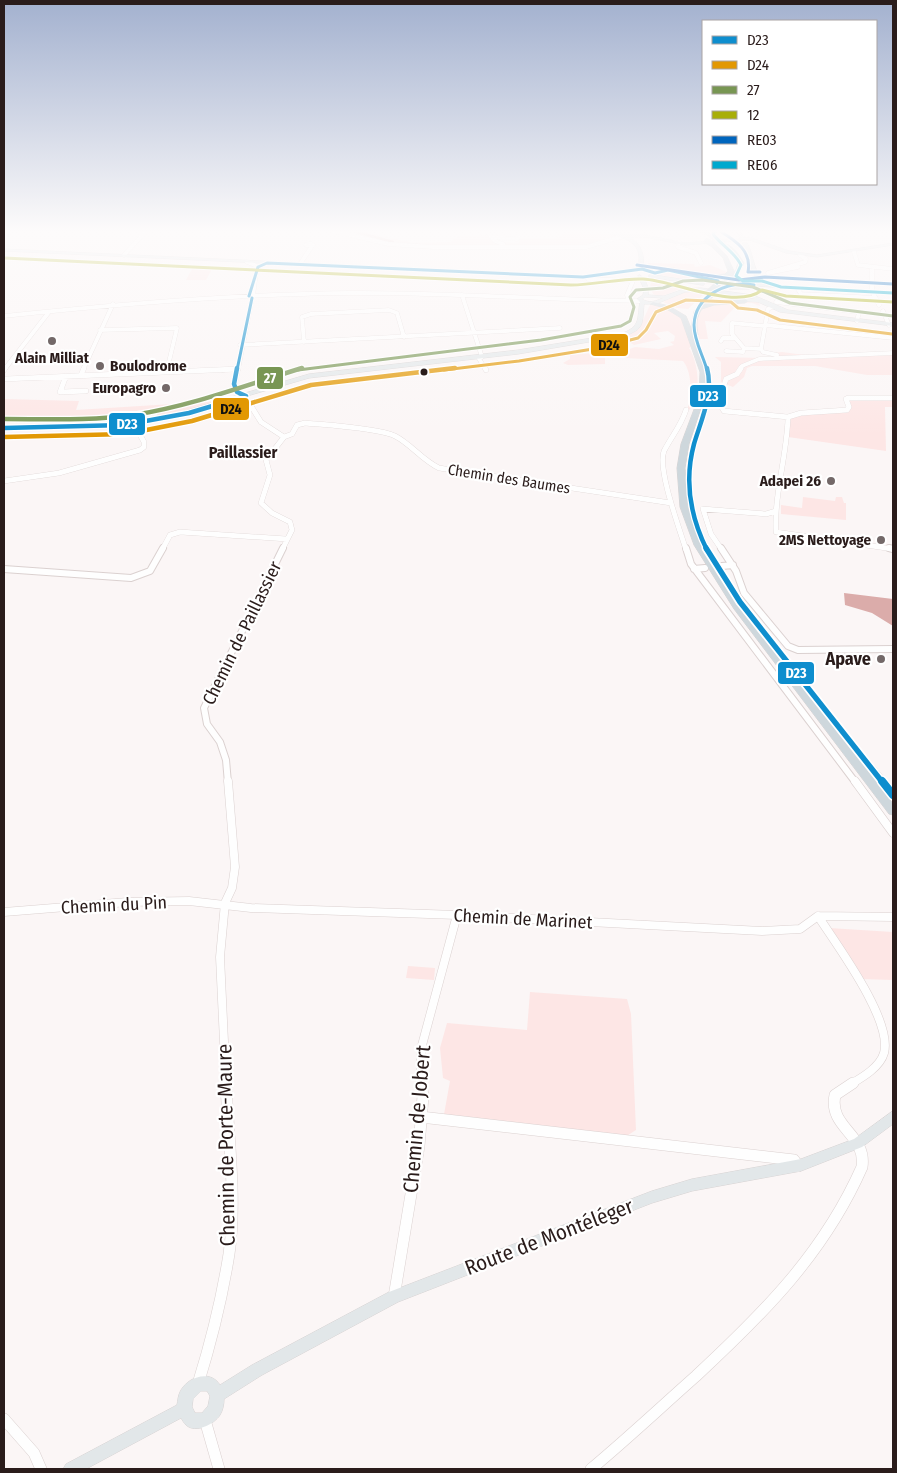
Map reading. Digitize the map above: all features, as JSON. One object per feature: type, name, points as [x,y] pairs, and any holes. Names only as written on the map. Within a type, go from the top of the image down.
[{"type":"highway","points":[[658,299],[688,310],[702,299]]},
{"type":"highway","points":[[690,337],[689,318],[694,307],[702,299]]},
{"type":"highway","points":[[706,299],[699,306],[693,318],[693,331],[706,362],[709,378],[706,403],[691,444],[688,461],[688,491],[696,525],[722,575],[893,800]]},
{"type":"highway","points":[[716,299],[721,301],[737,299]]},
{"type":"highway","points":[[693,318],[705,305],[738,299]]},
{"type":"highway","points":[[651,304],[667,307],[682,316],[700,362],[703,378],[702,396],[687,437],[681,468],[683,500],[692,532],[706,561],[737,607],[893,813]]},
{"type":"highway","points":[[848,741],[893,794]]},
{"type":"main road","points":[[642,299],[658,299]]},
{"type":"main road","points":[[642,299],[651,304]]},
{"type":"main road","points":[[4,428],[96,427],[134,424],[169,417],[243,397],[293,380],[328,374],[480,357],[565,345],[626,333],[638,327],[641,318],[642,299]]},
{"type":"main road","points":[[641,318],[651,304],[658,299]]},
{"type":"main road","points":[[746,299],[773,305],[788,312],[891,325]]},
{"type":"main road","name":"Route de Montéléger","points":[[218,1395],[257,1370],[394,1297],[652,1197],[692,1185],[798,1166],[858,1143],[893,1117]]},
{"type":"main road","points":[[198,1384],[211,1384],[218,1395],[215,1410],[205,1420],[191,1420],[184,1409],[186,1395],[198,1384]]},
{"type":"main road","points":[[71,1469],[184,1409]]},
{"type":"street","points":[[4,316],[113,304],[225,299]]},
{"type":"street","points":[[251,299],[234,387],[260,421],[279,431],[284,437]]},
{"type":"street","points":[[463,299],[480,357],[486,370]]},
{"type":"street","points":[[529,299],[570,301],[642,299]]},
{"type":"street","points":[[876,299],[879,305]]},
{"type":"street","points":[[81,375],[113,304]]},
{"type":"street","points":[[761,348],[765,326],[773,305],[858,312],[858,320]]},
{"type":"street","points":[[304,342],[302,317],[311,314],[389,310],[398,313],[404,337]]},
{"type":"street","points":[[4,370],[50,311]]},
{"type":"street","points":[[790,356],[768,354],[761,348],[744,348],[735,338],[732,323],[893,337],[891,325],[883,312]]},
{"type":"street","points":[[100,330],[177,328],[166,372]]},
{"type":"street","points":[[241,345],[560,328]]},
{"type":"street","points":[[721,341],[723,338],[735,338]]},
{"type":"street","points":[[726,352],[743,352],[744,348]]},
{"type":"street","points":[[893,353],[790,356],[759,359],[742,366],[737,374],[726,379],[721,396],[721,407],[724,411],[788,417],[801,412],[847,410],[849,407],[846,401],[848,398],[893,398]]},
{"type":"street","points":[[4,379],[236,369]]},
{"type":"street","points":[[66,376],[60,392],[86,391]]},
{"type":"street","points":[[686,410],[682,423],[664,452],[662,461],[671,503],[688,558],[694,569],[723,604],[893,833]]},
{"type":"street","points":[[788,417],[776,511],[776,531],[780,534],[893,550]]},
{"type":"street","name":"Chemin des Baumes","points":[[284,437],[295,431],[297,425],[305,423],[388,433],[395,435],[405,442],[427,463],[439,468],[671,503]]},
{"type":"street","points":[[4,481],[59,473],[140,450],[144,447],[144,442],[134,424]]},
{"type":"street","name":"Chemin de Paillassier","points":[[225,904],[232,888],[235,867],[226,760],[220,742],[206,720],[204,708],[292,530],[290,522],[272,513],[261,503],[270,475],[266,460],[269,454],[282,442],[284,437]]},
{"type":"street","points":[[776,511],[766,514],[713,508],[703,510],[702,514],[711,534],[732,565],[748,599],[780,638],[793,649],[834,651],[893,649]]},
{"type":"street","points":[[4,569],[131,578],[150,571],[170,535],[180,532],[287,539]]},
{"type":"street","points":[[722,566],[732,565]]},
{"type":"street","points":[[694,569],[705,568]]},
{"type":"street","name":"Chemin du Pin","points":[[4,912],[142,900],[225,904]]},
{"type":"street","name":"Chemin de Marinet","points":[[225,904],[250,908],[457,915],[762,931],[800,928],[818,916]]},
{"type":"street","name":"Chemin de Porte-Maure","points":[[198,1384],[211,1341],[229,1253],[231,1205],[220,956],[225,904]]},
{"type":"street","name":"Chemin de Jobert","points":[[394,1297],[419,1146],[423,1096],[420,1073],[421,1049],[457,915]]},
{"type":"street","points":[[818,916],[893,916]]},
{"type":"street","points":[[591,1469],[633,1434],[732,1342],[799,1273],[847,1200],[865,1157],[862,1145],[858,1143],[838,1118],[832,1100],[844,1088],[876,1066],[884,1054],[887,1041],[874,1004],[818,916]]},
{"type":"street","points":[[421,1117],[794,1160],[798,1166]]},
{"type":"street","points":[[4,1419],[34,1453],[41,1469]]},
{"type":"street","points":[[205,1420],[219,1469]]},
{"type":"shaded area","points":[[670,299],[699,299],[688,309],[677,308],[663,302]]},
{"type":"shaded area","points":[[743,302],[759,302],[760,306],[752,303],[737,303],[721,322],[705,321],[708,339],[699,339],[697,318],[701,311],[706,307],[714,305]]},
{"type":"shaded area","points":[[650,305],[664,306],[683,318],[698,381],[695,399],[686,413],[689,401],[690,379],[689,372],[683,361],[605,357],[605,364],[568,365],[563,363],[570,359],[570,355],[627,350],[635,347],[659,349],[674,345],[670,342],[674,341],[675,336],[668,331],[654,333],[661,339],[634,345],[629,342],[616,345],[608,338],[630,334],[639,329]]},
{"type":"shaded area","points":[[782,352],[812,356],[865,352],[893,353],[893,375],[867,375],[815,366],[752,366],[747,368],[744,377],[733,387],[721,382],[721,362],[715,357],[771,358],[773,353]]},
{"type":"shaded area","points":[[893,398],[893,407],[885,407],[886,451],[788,437],[790,417],[849,411],[846,401]]},
{"type":"shaded area","points":[[4,399],[79,401],[76,410],[220,401],[156,418],[158,412],[156,411],[130,412],[125,417],[142,421],[128,423],[118,419],[84,416],[35,417],[4,423]]},
{"type":"shaded area","points":[[803,497],[835,501],[836,497],[842,497],[844,503],[846,503],[846,520],[781,514],[781,505],[802,508]]},
{"type":"shaded area","points":[[844,593],[893,599],[893,626],[872,613],[845,605]]},
{"type":"shaded area","points":[[829,928],[893,932],[893,980],[860,979]]},
{"type":"shaded area","points":[[408,966],[435,968],[434,980],[406,978]]},
{"type":"shaded area","points":[[530,992],[627,999],[631,1014],[636,1130],[622,1139],[443,1120],[450,1081],[443,1078],[440,1048],[447,1023],[527,1030]]},
{"type":"transit line","name":"D23","points":[[246,396],[237,392],[234,384],[252,299]]},
{"type":"transit line","name":"27","points":[[4,419],[97,418],[133,415],[179,406],[307,367],[541,340],[621,326],[630,321],[634,307],[631,299]]},
{"type":"transit line","name":"D23","points":[[705,299],[695,315],[694,331],[708,372],[709,386],[704,415],[694,445],[688,477],[694,518],[702,540],[713,562],[740,602],[893,795]]},
{"type":"transit line","name":"27","points":[[780,299],[790,303],[893,316]]},
{"type":"transit line","name":"12","points":[[835,299],[893,302]]},
{"type":"transit line","name":"D24","points":[[4,437],[126,434],[192,421],[311,385],[519,361],[599,348],[638,338],[646,330],[656,312],[686,300],[731,302],[738,308],[757,310],[780,320],[892,334]]},
{"type":"transit line","name":"D23","points":[[4,428],[124,425],[189,413],[246,396]]},
{"type":"place","name":"Alain Milliat","points":[[52,341]]},
{"type":"place","name":"Boulodrome","points":[[100,366]]},
{"type":"place","name":"Europagro","points":[[166,388]]},
{"type":"place","name":"Adapei 26","points":[[831,481]]},
{"type":"place","name":"2MS Nettoyage","points":[[881,540]]},
{"type":"place","name":"Apave","points":[[881,659]]},
{"type":"district","name":"Paillassier","points":[[243,452]]}]
